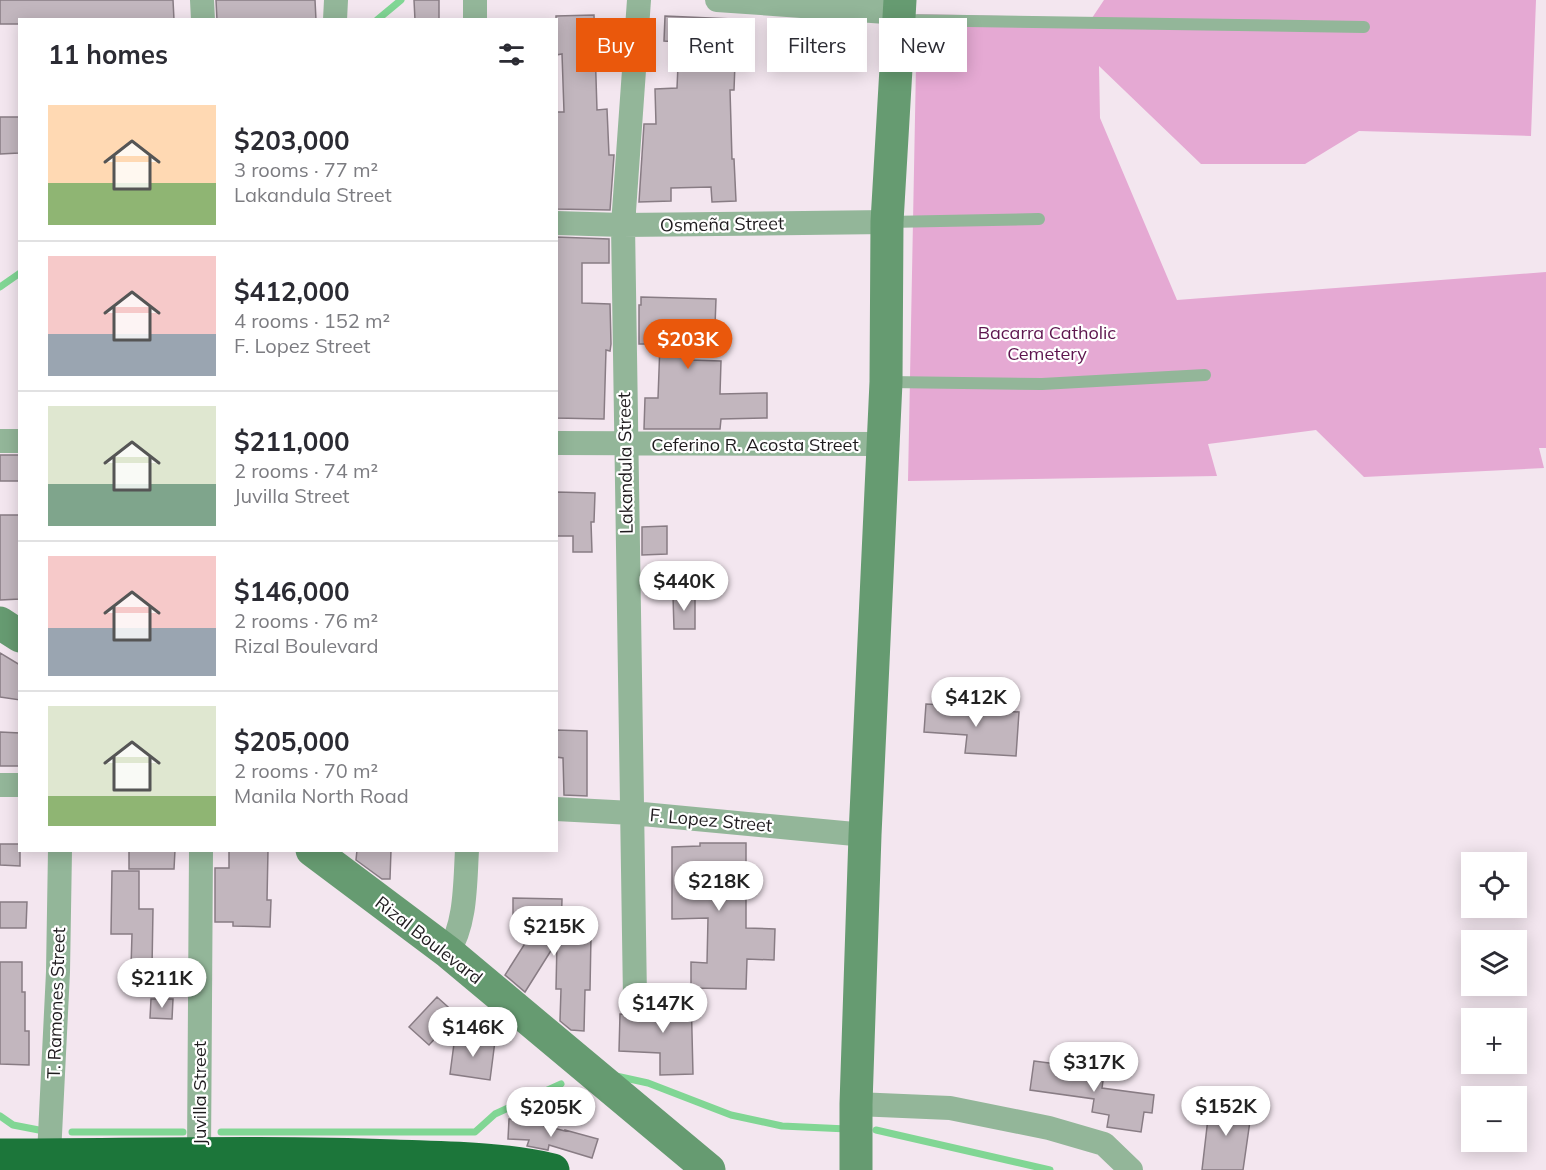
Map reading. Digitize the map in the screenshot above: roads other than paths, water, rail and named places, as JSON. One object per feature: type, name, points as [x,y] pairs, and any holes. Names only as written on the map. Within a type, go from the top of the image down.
[{"type":"highway","points":[[0,1155],[353,1155],[439,1158],[535,1166],[553,1170]]},
{"type":"street","points":[[202,0],[203,18]]},
{"type":"street","points":[[335,18],[336,0]]},
{"type":"street","points":[[475,0],[475,18]]},
{"type":"street","name":"Lakandula Street","points":[[635,998],[623,225],[639,0]]},
{"type":"street","points":[[717,0],[900,11],[887,222],[886,382],[865,835],[856,1170]]},
{"type":"street","name":"Osmeña Street","points":[[558,223],[623,225],[887,222]]},
{"type":"street","points":[[0,441],[18,441]]},
{"type":"street","name":"Ceferino R. Acosta Street","points":[[558,443],[882,444]]},
{"type":"street","points":[[0,623],[18,635]]},
{"type":"street","points":[[0,784],[18,785]]},
{"type":"street","name":"F. Lopez Street","points":[[558,809],[632,813],[865,835]]},
{"type":"street","name":"T. Ramones Street","points":[[49,1155],[58,972],[60,852]]},
{"type":"street","name":"Juvilla Street","points":[[199,1155],[201,852]]},
{"type":"street","name":"Rizal Boulevard","points":[[315,852],[448,952],[709,1170]]},
{"type":"street","points":[[448,952],[455,940],[464,896],[466,852]]},
{"type":"street","points":[[856,1104],[950,1108],[1048,1128],[1104,1144],[1131,1170]]},
{"type":"lane","points":[[900,11],[1365,27]]},
{"type":"lane","points":[[887,222],[1040,219]]},
{"type":"lane","points":[[886,382],[1042,384],[1205,375]]},
{"type":"waterway","points":[[379,18],[401,0]]},
{"type":"waterway","points":[[0,287],[18,274]]},
{"type":"waterway","points":[[616,1076],[648,1083],[731,1115],[782,1126],[847,1129]]},
{"type":"waterway","points":[[221,1132],[475,1132],[495,1114],[561,1084]]},
{"type":"waterway","points":[[0,1116],[13,1125],[44,1131]]},
{"type":"waterway","points":[[876,1130],[1050,1170]]},
{"type":"waterway","points":[[72,1132],[183,1132]]},
{"type":"park label","name":"Bacarra Catholic Cemetery","points":[[1047,342]]}]
